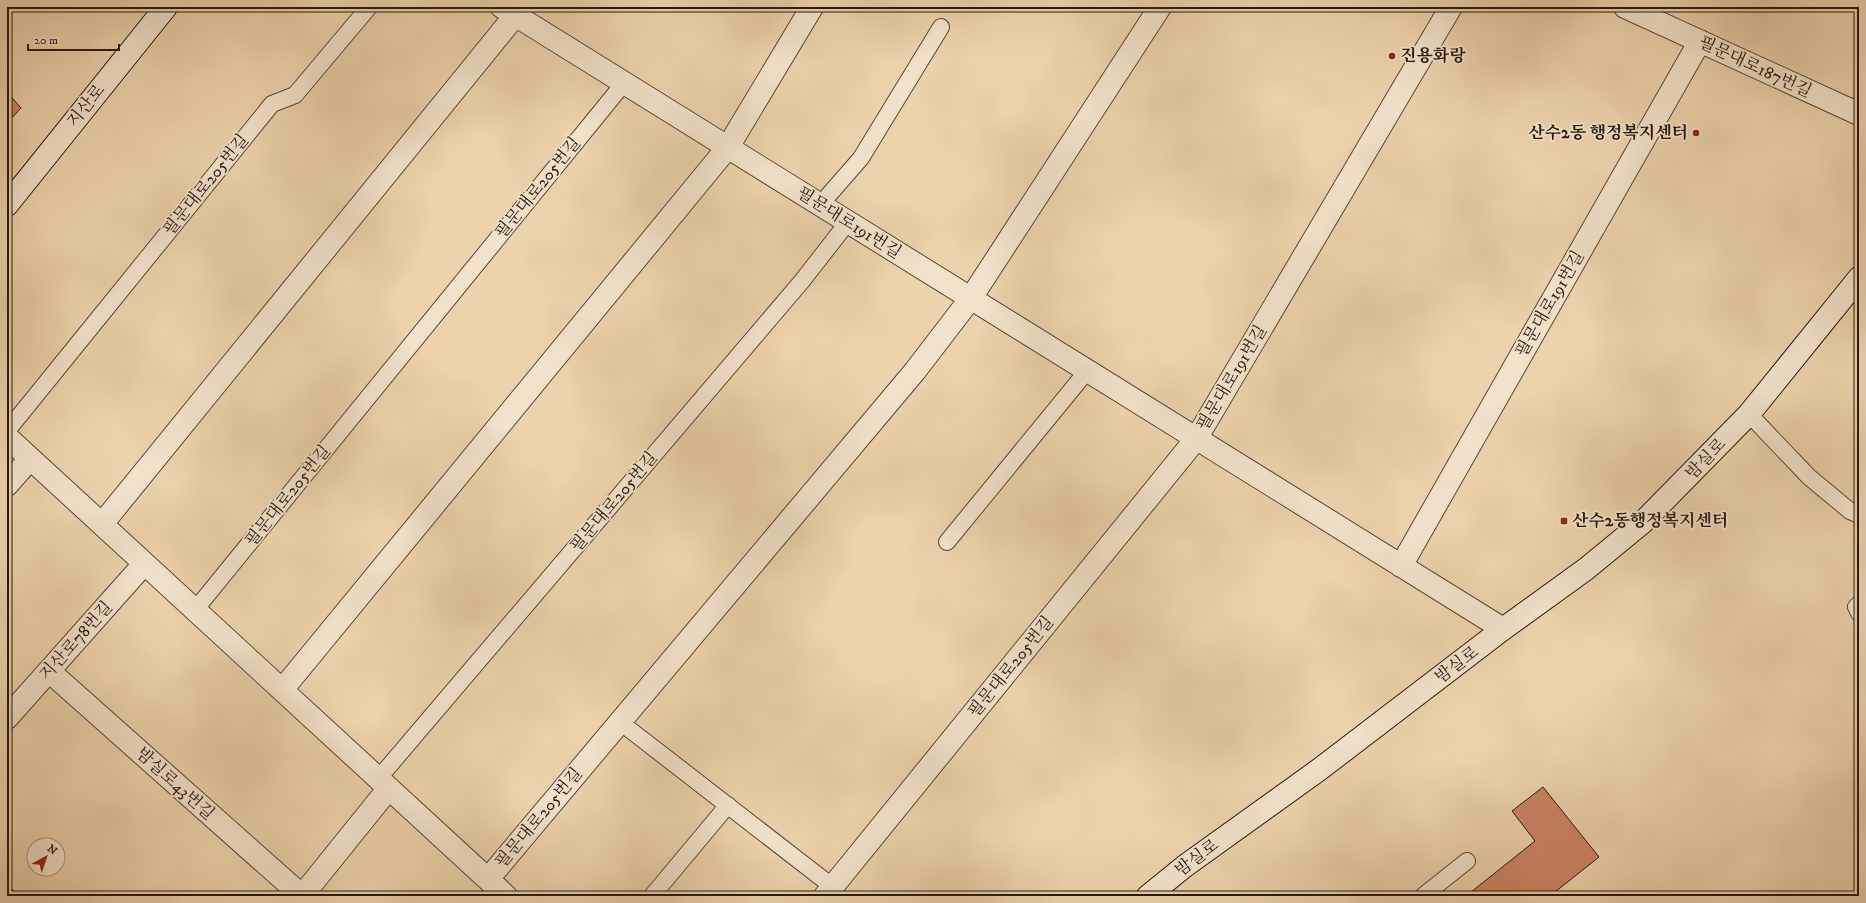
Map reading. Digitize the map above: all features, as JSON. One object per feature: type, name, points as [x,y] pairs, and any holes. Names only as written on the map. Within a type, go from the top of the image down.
[{"type":"street","name":"지산로","points":[[7,205],[166,7]]},
{"type":"street","points":[[282,690],[728,148],[812,7]]},
{"type":"street","points":[[971,298],[1160,7]]},
{"type":"street","name":"필문대로191번길","points":[[1196,439],[1451,7]]},
{"type":"street","name":"필문대로187번길","points":[[1625,7],[1654,13],[1700,41],[1859,114]]},
{"type":"street","points":[[102,524],[514,10]]},
{"type":"street","name":"필문대로191번길","points":[[514,10],[624,83],[1503,629]]},
{"type":"street","name":"필문대로191번길","points":[[1401,566],[1700,41]]},
{"type":"street","name":"밤실로","points":[[1148,896],[1185,866],[1320,769],[1503,629],[1586,568],[1642,523],[1749,414],[1859,278]]},
{"type":"street","name":"필문대로205번길","points":[[488,879],[915,371],[971,298]]},
{"type":"street","name":"필문대로205번길","points":[[7,437],[506,896]]},
{"type":"street","name":"필문대로205번길","points":[[829,891],[1196,439]]},
{"type":"street","points":[[7,485],[30,459]]},
{"type":"street","name":"지산로78번길","points":[[7,718],[144,564]]},
{"type":"street","name":"밤실로43번길","points":[[49,671],[302,896]]},
{"type":"street","points":[[302,896],[384,784]]},
{"type":"lane","name":"필문대로205번길","points":[[7,431],[272,104],[295,95],[369,7]]},
{"type":"lane","points":[[820,205],[861,158],[941,27]]},
{"type":"lane","name":"필문대로205번길","points":[[195,610],[624,83]]},
{"type":"lane","name":"필문대로205번길","points":[[384,784],[802,281],[848,222]]},
{"type":"lane","points":[[947,542],[1088,371]]},
{"type":"lane","points":[[1749,414],[1808,477],[1850,511],[1859,515]]},
{"type":"lane","points":[[1859,604],[1856,608],[1859,613]]},
{"type":"lane","points":[[620,722],[728,805],[829,891]]},
{"type":"lane","points":[[652,896],[728,805]]},
{"type":"lane","points":[[1423,896],[1467,861]]},
{"type":"building","points":[[7,92],[21,108],[7,123]]},
{"type":"building","points":[[1543,787],[1599,857],[1550,896],[1466,896],[1535,841],[1512,811]]},
{"type":"building","points":[[7,885],[20,896],[7,896]]},
{"type":"place","name":"진용화랑","points":[[1392,56]]},
{"type":"place","name":"산수2동 행정복지센터","points":[[1696,133]]},
{"type":"place","name":"산수2동행정복지센터","points":[[1564,521]]}]
